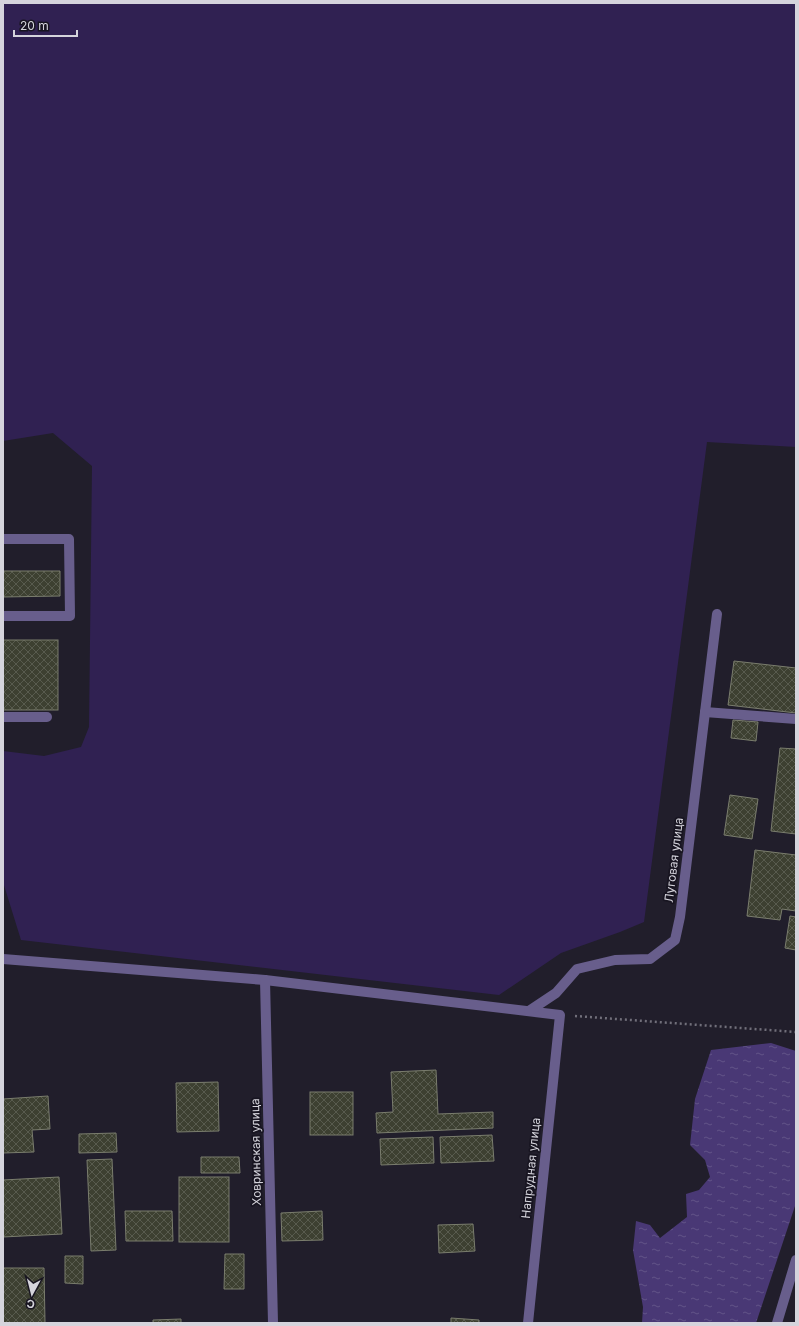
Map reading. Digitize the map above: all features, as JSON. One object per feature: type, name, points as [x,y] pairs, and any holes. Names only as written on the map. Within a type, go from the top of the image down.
[{"type":"street","points":[[3,539],[69,539],[70,616],[3,616]]},
{"type":"street","name":"Луговая улица","points":[[529,1011],[556,993],[578,969],[615,960],[650,959],[675,940],[680,917],[717,614]]},
{"type":"street","points":[[705,712],[796,719]]},
{"type":"street","points":[[3,717],[47,717]]},
{"type":"street","points":[[3,959],[265,980],[560,1015]]},
{"type":"street","name":"Ховринская улица","points":[[265,980],[273,1323]]},
{"type":"street","name":"Напрудная улица","points":[[528,1323],[560,1015]]},
{"type":"street","points":[[777,1323],[796,1260]]},
{"type":"path","points":[[560,1015],[796,1032]]},
{"type":"shaded area","points":[[3,3],[796,3],[796,447],[707,442],[644,922],[561,953],[499,995],[21,940],[3,882],[3,751],[44,756],[81,747],[89,727],[92,466],[53,433],[3,441]]},
{"type":"water","points":[[771,1043],[796,1051],[796,1203],[756,1323],[642,1323],[643,1307],[633,1250],[636,1221],[650,1225],[660,1238],[687,1217],[686,1194],[699,1190],[710,1177],[705,1160],[690,1145],[695,1099],[711,1050]]},
{"type":"building","points":[[3,571],[60,571],[60,596],[3,597]]},
{"type":"building","points":[[3,640],[58,640],[58,710],[3,710]]},
{"type":"building","points":[[734,661],[796,668],[796,713],[728,705]]},
{"type":"building","points":[[733,720],[758,722],[756,741],[731,738]]},
{"type":"building","points":[[780,748],[796,749],[796,834],[771,831]]},
{"type":"building","points":[[730,795],[758,799],[752,839],[724,835]]},
{"type":"building","points":[[755,850],[796,855],[796,911],[782,909],[780,920],[747,916]]},
{"type":"building","points":[[790,916],[796,917],[796,950],[785,948]]},
{"type":"building","points":[[436,1070],[438,1114],[493,1112],[493,1128],[377,1133],[376,1113],[393,1112],[391,1072]]},
{"type":"building","points":[[218,1082],[219,1131],[177,1132],[176,1083]]},
{"type":"building","points":[[310,1092],[353,1092],[353,1135],[310,1135]]},
{"type":"building","points":[[48,1096],[50,1129],[32,1130],[34,1152],[3,1153],[3,1099]]},
{"type":"building","points":[[116,1133],[117,1152],[79,1153],[79,1134]]},
{"type":"building","points":[[492,1135],[494,1161],[441,1163],[440,1137]]},
{"type":"building","points":[[433,1137],[434,1163],[381,1165],[380,1139]]},
{"type":"building","points":[[201,1157],[239,1157],[240,1173],[201,1173]]},
{"type":"building","points":[[112,1159],[116,1250],[91,1251],[87,1160]]},
{"type":"building","points":[[59,1177],[62,1234],[3,1237],[3,1180]]},
{"type":"building","points":[[179,1177],[229,1177],[229,1242],[179,1242]]},
{"type":"building","points":[[125,1211],[172,1211],[173,1241],[126,1241]]},
{"type":"building","points":[[322,1211],[323,1240],[282,1241],[281,1213]]},
{"type":"building","points":[[473,1224],[475,1251],[439,1253],[438,1225]]},
{"type":"building","points":[[225,1254],[244,1254],[244,1289],[224,1289]]},
{"type":"building","points":[[65,1256],[83,1256],[83,1284],[65,1283]]},
{"type":"building","points":[[3,1268],[44,1268],[45,1323],[3,1323]]},
{"type":"building","points":[[451,1318],[479,1320],[479,1323],[451,1323]]},
{"type":"building","points":[[181,1319],[181,1323],[153,1323],[153,1320]]}]
